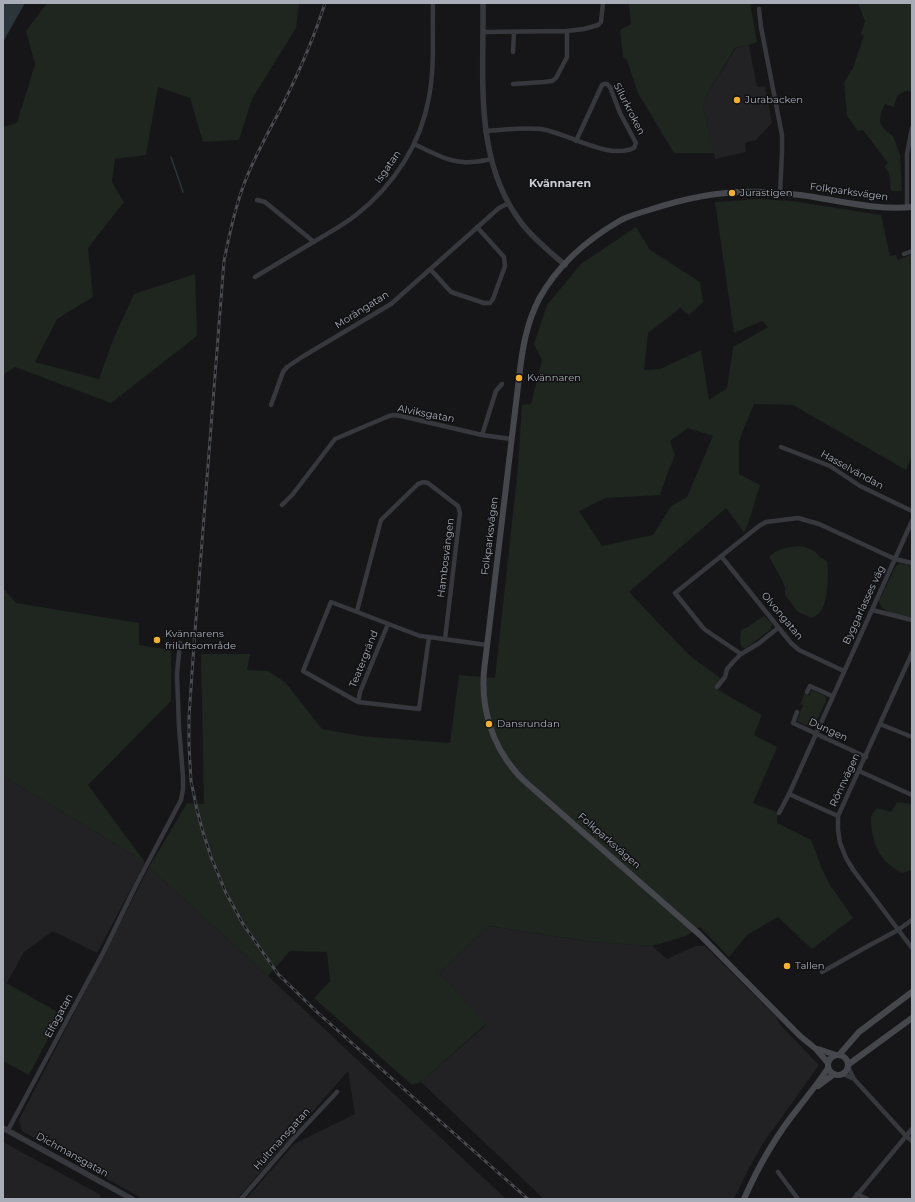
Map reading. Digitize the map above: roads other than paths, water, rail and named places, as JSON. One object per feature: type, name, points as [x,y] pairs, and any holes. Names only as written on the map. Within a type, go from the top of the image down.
[{"type":"main road","name":"Folkparksvägen","points":[[828,1065],[816,1049],[800,1036],[700,935],[516,772],[506,760],[498,746],[487,717],[483,682],[519,372],[526,332],[535,308],[542,295],[564,265],[592,238],[622,220],[646,210],[688,199],[739,192],[780,193],[797,194],[872,207],[909,207]]},
{"type":"main road","points":[[744,1199],[757,1172],[777,1138],[812,1091],[831,1058],[838,1055],[860,1032],[912,992]]},
{"type":"main road","points":[[828,1065],[834,1074],[844,1074],[849,1066],[912,1018]]},
{"type":"main road","name":"Folkparksvägen","points":[[816,1049],[838,1055]]},
{"type":"main road","points":[[838,1055],[846,1058],[849,1066]]},
{"type":"main road","points":[[812,1091],[834,1074]]},
{"type":"street","name":"Isgatan","points":[[255,277],[338,228],[355,216],[382,191],[405,162],[414,144],[427,110],[430,96],[432,77],[433,3]]},
{"type":"street","points":[[483,3],[485,131],[491,159],[498,180],[509,203],[523,225],[564,265]]},
{"type":"street","points":[[483,32],[567,31],[584,29],[598,25],[601,22],[603,3]]},
{"type":"street","points":[[759,9],[782,135],[780,193]]},
{"type":"street","points":[[513,84],[552,81],[556,78],[567,57],[567,31]]},
{"type":"street","points":[[513,52],[514,32]]},
{"type":"street","name":"Silurkroken","points":[[485,131],[520,128],[537,129],[553,132],[587,145],[612,150],[634,148],[636,143],[620,113],[610,87],[607,84],[602,86],[576,140]]},
{"type":"street","points":[[909,207],[907,154],[912,128]]},
{"type":"street","points":[[414,144],[446,159],[458,162],[491,159]]},
{"type":"street","points":[[257,200],[265,202],[314,242]]},
{"type":"street","name":"Morängatan","points":[[271,405],[283,372],[287,367],[391,304],[499,208],[509,203]]},
{"type":"street","points":[[431,270],[451,292],[484,303],[490,303],[493,299],[505,266],[504,257],[477,228]]},
{"type":"street","points":[[904,254],[912,251]]},
{"type":"street","points":[[482,435],[496,391],[502,384]]},
{"type":"street","name":"Alviksgatan","points":[[282,505],[293,494],[335,440],[389,416],[401,416],[482,435],[511,439]]},
{"type":"street","name":"Hasselvändan","points":[[781,448],[807,456],[830,466],[860,486],[912,511]]},
{"type":"street","name":"Hambosvängen","points":[[357,611],[381,520],[418,484],[424,482],[428,483],[458,506],[460,513],[445,639]]},
{"type":"street","points":[[741,654],[704,629],[675,593],[766,522],[798,518],[826,527],[895,559],[912,563]]},
{"type":"street","name":"Byggarlasses väg","points":[[779,813],[789,794],[912,521]]},
{"type":"street","name":"Olvongatan","points":[[721,556],[791,643],[799,650],[844,670]]},
{"type":"street","points":[[429,638],[419,710],[358,702],[303,671],[331,602],[420,636],[487,645]]},
{"type":"street","points":[[872,610],[912,620]]},
{"type":"street","name":"Teatergränd","points":[[358,702],[360,692],[388,624]]},
{"type":"street","points":[[717,687],[726,676],[727,669],[741,654],[758,644],[778,628]]},
{"type":"street","name":"Elfagatan","points":[[6,1129],[82,993],[181,800],[183,777],[177,674],[180,643]]},
{"type":"street","name":"Rönnvägen","points":[[912,653],[838,816],[840,842],[846,858],[854,871],[912,948]]},
{"type":"street","points":[[807,692],[810,686],[832,696]]},
{"type":"street","name":"Dungen","points":[[798,712],[793,723],[866,757]]},
{"type":"street","points":[[880,724],[912,737]]},
{"type":"street","points":[[859,771],[912,795]]},
{"type":"street","points":[[789,794],[838,816]]},
{"type":"street","points":[[822,972],[870,944],[898,930],[912,920]]},
{"type":"street","points":[[849,1066],[854,1079]]},
{"type":"street","points":[[844,1074],[854,1079],[912,1141]]},
{"type":"street","name":"Hultmansgatan","points":[[241,1199],[292,1140],[337,1092]]},
{"type":"street","name":"Dichmansgatan","points":[[6,1129],[132,1199]]},
{"type":"street","points":[[854,1199],[912,1129]]},
{"type":"street","points":[[778,1172],[798,1199]]},
{"type":"street","points":[[857,1194],[867,1199]]},
{"type":"waterway","points":[[171,157],[183,192]]},
{"type":"railway","points":[[325,3],[300,67],[247,176],[234,214],[224,261],[189,717],[191,781],[203,832],[211,857],[226,893],[243,924],[278,974],[318,1013],[528,1199]]},
{"type":"place","name":"Jurabacken","points":[[737,100]]},
{"type":"place","name":"Jurastigen","points":[[732,193]]},
{"type":"place","name":"Kvännaren","points":[[519,378]]},
{"type":"place","name":"Kvännarens friluftsområde","points":[[157,640]]},
{"type":"place","name":"Dansrundan","points":[[489,724]]},
{"type":"place","name":"Tallen","points":[[787,966]]},
{"type":"district","name":"Kvännaren","points":[[560,184]]}]
